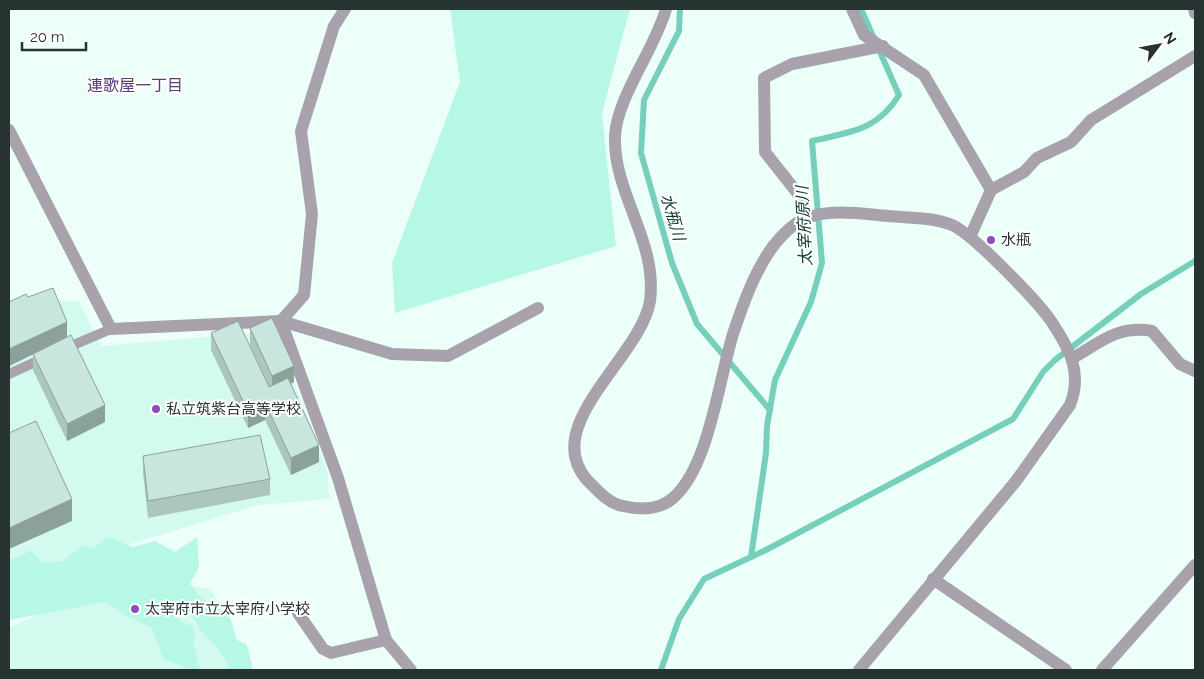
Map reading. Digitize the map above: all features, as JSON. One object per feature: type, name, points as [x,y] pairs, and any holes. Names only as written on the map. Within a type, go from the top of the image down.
[{"type":"street","points":[[281,321],[304,295],[312,214],[301,130],[334,26],[345,9]]},
{"type":"street","points":[[666,9],[661,27],[625,102],[615,134],[617,172],[644,239],[651,276],[649,304],[632,343],[593,398],[577,426],[573,452],[582,473],[598,491],[618,506],[647,510],[672,499],[689,477],[705,444],[734,333],[762,260],[784,232],[808,217],[849,212],[934,220],[953,226],[970,237],[1045,313],[1066,343],[1073,358],[1076,372],[1076,391],[1070,405],[1016,481],[858,670]]},
{"type":"street","points":[[852,9],[864,35],[924,75],[991,190]]},
{"type":"street","points":[[1194,9],[1195,13]]},
{"type":"street","points":[[808,217],[799,195],[765,152],[764,78],[792,64],[882,46]]},
{"type":"street","points":[[970,237],[991,190],[1024,172],[1037,158],[1070,142],[1091,120],[1195,56]]},
{"type":"street","points":[[9,130],[111,328],[281,321],[392,354],[448,356],[538,308]]},
{"type":"street","points":[[281,321],[338,478],[386,640],[411,670]]},
{"type":"street","points":[[1073,358],[1122,330],[1135,328],[1152,331],[1180,364],[1195,372]]},
{"type":"street","points":[[1102,670],[1195,565]]},
{"type":"street","points":[[933,579],[1066,670]]},
{"type":"street","points":[[298,613],[323,649],[331,653],[386,640]]},
{"type":"lane","points":[[9,374],[111,328]]},
{"type":"shaded area","points":[[450,9],[630,9],[602,113],[616,246],[395,313],[392,263],[460,82]]},
{"type":"shaded area","name":"私立筑紫台高等学校","points":[[9,300],[79,301],[101,346],[275,331],[328,473],[329,499],[258,505],[117,548],[9,609]]},
{"type":"shaded area","points":[[108,537],[133,547],[155,541],[175,552],[197,537],[199,567],[190,584],[207,602],[229,614],[237,640],[247,645],[253,670],[226,670],[228,665],[218,649],[203,633],[183,602],[174,615],[182,623],[193,626],[195,639],[193,642],[200,670],[164,660],[152,628],[124,615],[105,602],[9,620],[9,560],[22,556],[30,550],[43,563],[63,561],[83,545],[93,549]]},
{"type":"shaded area","name":"太宰府市立太宰府小学校","points":[[150,578],[211,589],[249,670],[9,670],[9,628],[98,585]]},
{"type":"building","points":[[53,288],[67,322],[9,349],[9,302],[26,294],[28,297]]},
{"type":"building","points":[[272,318],[294,366],[272,376],[250,328]]},
{"type":"building","points":[[238,321],[269,387],[288,378],[319,445],[291,458],[265,403],[248,412],[211,333]]},
{"type":"building","points":[[71,335],[105,405],[67,424],[33,354]]},
{"type":"building","points":[[36,421],[72,499],[9,528],[9,433]]},
{"type":"building","points":[[260,435],[270,479],[148,501],[143,456]]},
{"type":"waterway","name":"水瓶川","points":[[680,9],[679,31],[644,100],[641,153],[672,263],[697,324],[770,410]]},
{"type":"waterway","name":"太宰府原川","points":[[751,557],[766,453],[767,426],[775,380],[811,302],[822,263],[812,141],[850,132],[872,123],[891,107],[899,95],[861,9]]},
{"type":"waterway","name":"太宰府原川","points":[[661,670],[679,619],[704,579],[764,551],[1013,419],[1043,372],[1055,360],[1141,294],[1195,261]]},
{"type":"place","name":"水瓶","points":[[991,240]]},
{"type":"place","name":"私立筑紫台高等学校","points":[[156,409]]},
{"type":"place","name":"太宰府市立太宰府小学校","points":[[135,609]]},
{"type":"district","name":"連歌屋一丁目","points":[[135,85]]}]
